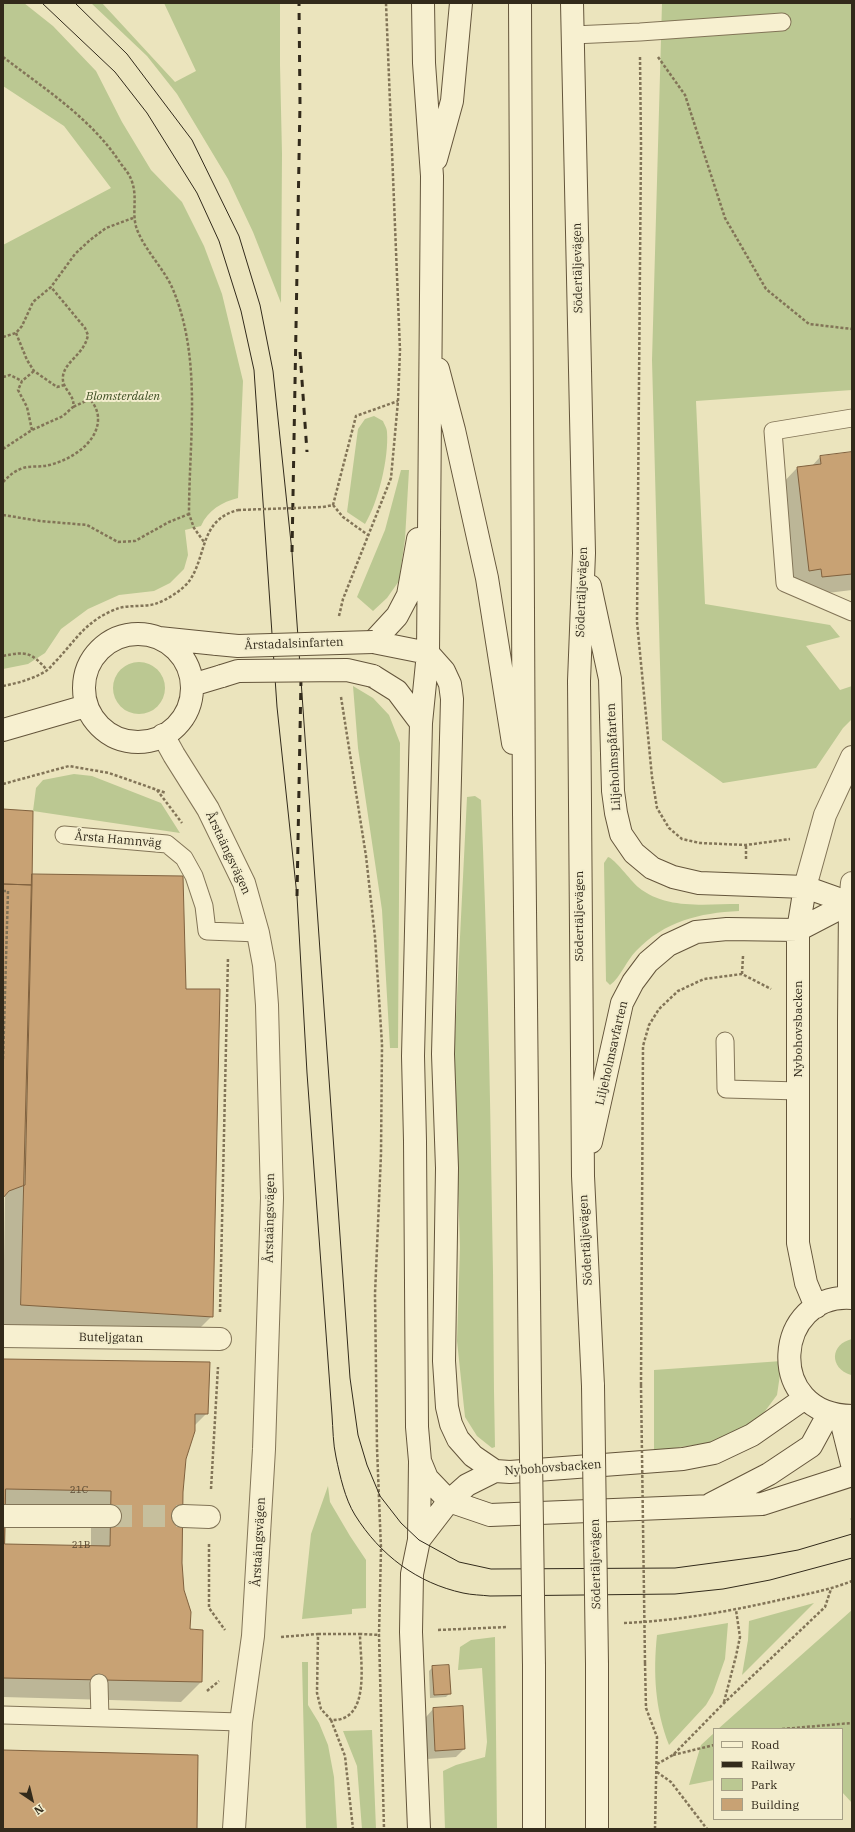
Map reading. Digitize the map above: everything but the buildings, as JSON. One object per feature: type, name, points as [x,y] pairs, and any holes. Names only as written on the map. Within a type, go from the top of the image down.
[{"type":"street","points":[[419,1829],[411,1632],[412,1574],[419,1540],[420,1461],[418,1427],[413,1056],[421,723],[428,653],[432,176],[424,63],[423,3]]},
{"type":"street","points":[[432,176],[452,101],[461,3]]},
{"type":"street","points":[[520,3],[524,813],[534,1666],[534,1829]]},
{"type":"street","name":"Södertäljevägen","points":[[572,3],[584,554],[578,681],[583,1176],[593,1386],[598,1664],[597,1829]]},
{"type":"street","points":[[431,342],[454,430],[487,578],[524,813]]},
{"type":"street","points":[[373,642],[397,616],[408,595],[429,456]]},
{"type":"street","name":"Liljeholmspåfarten","points":[[584,554],[610,679],[616,813],[621,834],[634,852],[652,868],[673,877],[699,883],[805,887],[851,896]]},
{"type":"street","points":[[139,633],[159,638],[172,646],[182,657],[189,670],[192,685],[190,700],[185,714],[176,726],[163,735],[146,742],[127,741],[110,735],[95,722],[86,706],[83,685],[88,665],[100,648],[119,637],[139,633]]},
{"type":"street","name":"Årstadalsinfarten","points":[[159,638],[238,646],[373,642],[428,653]]},
{"type":"street","points":[[428,653],[447,678],[450,684],[452,700],[443,1054],[447,1168],[444,1361],[447,1407],[451,1424],[458,1439],[473,1456],[495,1471]]},
{"type":"street","points":[[192,685],[238,671],[347,670],[373,676],[397,691],[421,723]]},
{"type":"street","points":[[3,730],[86,706]]},
{"type":"street","name":"Årstaängsvägen","points":[[163,735],[208,809],[244,883],[258,933],[264,965],[267,1005],[272,1198],[264,1449],[253,1636],[241,1722],[234,1829]]},
{"type":"street","name":"Nybohovsbacken","points":[[816,1307],[806,1283],[798,1243],[798,930],[805,887],[824,815],[847,765],[852,758]]},
{"type":"street","points":[[840,1415],[815,1407],[805,1398],[793,1382],[788,1355],[795,1331],[805,1316],[816,1307],[833,1300],[851,1298],[849,1021],[851,896]]},
{"type":"street","name":"Liljeholmsavfarten","points":[[583,1176],[622,1003],[633,982],[648,962],[668,945],[696,932],[727,929],[798,930],[851,896]]},
{"type":"street","name":"Buteljgatan","points":[[11,1336],[220,1339]]},
{"type":"street","name":"Nybohovsbacken","points":[[449,1501],[467,1485],[495,1471],[510,1472],[683,1459],[714,1453],[752,1435],[805,1398]]},
{"type":"street","points":[[840,1415],[852,1464]]},
{"type":"street","points":[[705,1508],[768,1474],[811,1446],[840,1415]]},
{"type":"street","points":[[420,1461],[427,1478],[449,1501],[490,1515],[705,1508],[762,1504],[852,1475]]},
{"type":"street","points":[[419,1540],[449,1501]]},
{"type":"street","points":[[5,1516],[110,1516]]},
{"type":"street","points":[[183,1516],[209,1517]]},
{"type":"lane","points":[[573,35],[782,22]]},
{"type":"lane","points":[[852,418],[773,430],[785,583],[852,612]]},
{"type":"lane","name":"Årsta Hamnväg","points":[[64,835],[167,844],[184,858],[194,876],[204,906],[207,931],[258,933]]},
{"type":"lane","points":[[725,1041],[726,1088],[799,1091]]},
{"type":"lane","points":[[99,1683],[100,1718]]},
{"type":"lane","points":[[3,1715],[241,1722]]},
{"type":"path","points":[[339,617],[343,599],[391,478],[398,401],[400,350],[386,3]]},
{"type":"path","points":[[640,32],[685,95],[725,218],[766,289],[809,324],[852,329]]},
{"type":"path","points":[[640,32],[641,146],[638,622],[652,777],[657,808],[669,828],[682,838],[700,844],[746,845],[791,838]]},
{"type":"path","points":[[3,57],[74,111],[109,146],[131,179],[136,198],[133,218],[138,233],[174,291],[186,330],[192,387],[189,514],[194,528],[204,542]]},
{"type":"path","points":[[3,337],[16,333],[22,326],[33,302],[52,287],[75,254],[90,240],[106,228],[133,218]]},
{"type":"path","points":[[52,287],[85,328],[88,334],[83,349],[66,368],[63,377],[64,385],[73,398],[73,407]]},
{"type":"path","points":[[16,333],[27,360],[34,371],[57,387],[64,385]]},
{"type":"path","points":[[32,430],[27,407],[18,390],[22,380],[34,371]]},
{"type":"path","points":[[3,376],[10,375],[22,380]]},
{"type":"path","points":[[3,449],[32,430],[63,416],[73,407],[90,399],[95,407],[98,418],[94,435],[83,448],[66,458],[45,466],[24,467],[11,474],[3,482]]},
{"type":"path","points":[[333,504],[356,416],[398,401]]},
{"type":"path","points":[[3,686],[25,681],[47,670],[83,630],[100,617],[119,608],[155,604],[177,592],[190,580],[198,564],[204,542],[220,520],[228,513],[238,510],[323,507],[333,504]]},
{"type":"path","points":[[333,504],[343,517],[368,535]]},
{"type":"path","points":[[3,515],[40,521],[87,525],[118,542],[135,541],[169,522],[189,514]]},
{"type":"path","points":[[3,656],[20,653],[28,654],[36,659],[47,670]]},
{"type":"path","points":[[341,696],[366,856],[375,937],[382,1044],[381,1154],[376,1294],[378,1448],[382,1549],[379,1636],[384,1829]]},
{"type":"path","points":[[3,784],[69,766],[109,773],[157,790]]},
{"type":"path","points":[[3,891],[8,891],[3,1061]]},
{"type":"path","points":[[656,1829],[657,1737],[646,1708],[645,1662],[641,1385],[643,1046],[649,1025],[660,1009],[678,991],[704,979],[742,974],[775,990]]},
{"type":"path","points":[[228,998],[224,1069],[220,1339],[209,1517],[209,1608],[228,1634]]},
{"type":"path","points":[[616,1623],[654,1622],[736,1610],[831,1589],[852,1581]]},
{"type":"path","points":[[673,1755],[724,1703],[824,1607],[831,1589]]},
{"type":"path","points":[[724,1703],[740,1637],[736,1610]]},
{"type":"path","points":[[434,1630],[509,1627]]},
{"type":"path","points":[[276,1636],[292,1637],[318,1634],[360,1634],[379,1636]]},
{"type":"path","points":[[318,1634],[317,1693],[321,1709],[331,1720],[345,1756],[353,1829]]},
{"type":"path","points":[[331,1720],[347,1718],[355,1708],[361,1695],[360,1634]]},
{"type":"path","points":[[207,1691],[220,1680]]},
{"type":"path","points":[[794,1728],[852,1723]]},
{"type":"path","points":[[657,1764],[673,1755],[713,1745]]},
{"type":"path","points":[[656,1772],[671,1782],[707,1829]]},
{"type":"green space","name":"Blomsterdalen","points":[[3,3],[24,3],[53,26],[96,71],[122,122],[151,170],[182,202],[204,246],[222,294],[243,381],[238,498],[221,504],[207,515],[201,526],[185,530],[188,555],[184,569],[170,583],[154,591],[119,595],[88,609],[61,629],[45,653],[28,664],[3,669],[3,245],[111,188],[64,126],[3,86]]},
{"type":"green space","points":[[91,3],[102,3],[175,82],[196,71],[164,3],[280,3],[282,154],[281,303],[253,232],[228,179],[177,94],[147,56]]},
{"type":"green space","points":[[662,3],[852,3],[852,390],[696,401],[705,604],[830,625],[840,637],[806,646],[840,690],[852,686],[852,719],[843,728],[816,768],[723,783],[662,740],[652,360]]},
{"type":"green space","points":[[374,416],[383,421],[387,429],[387,443],[382,480],[370,515],[365,524],[347,512],[358,429],[365,419]]},
{"type":"green space","points":[[401,470],[409,470],[405,539],[399,581],[387,598],[373,611],[357,597],[385,530]]},
{"type":"green space","points":[[134,662],[144,662],[158,669],[165,683],[165,693],[158,707],[144,714],[134,714],[124,710],[117,703],[113,693],[113,683],[117,673],[124,666]]},
{"type":"green space","points":[[353,686],[373,698],[389,715],[400,743],[398,1048],[390,1048],[382,910],[358,748]]},
{"type":"green space","points":[[74,774],[92,776],[161,803],[180,833],[33,811],[36,788],[43,780]]},
{"type":"green space","points":[[475,796],[481,800],[488,1008],[493,1245],[495,1447],[492,1448],[477,1436],[465,1417],[457,1341],[460,1247],[454,1057],[467,797]]},
{"type":"green space","points":[[608,857],[615,862],[638,887],[661,899],[699,905],[739,904],[739,911],[710,914],[683,920],[659,932],[636,951],[614,982],[610,985],[606,981],[604,863]]},
{"type":"green space","points":[[852,1339],[851,1375],[844,1372],[839,1367],[835,1356],[839,1346]]},
{"type":"green space","points":[[782,1361],[777,1395],[754,1426],[715,1442],[654,1451],[654,1370]]},
{"type":"green space","points":[[328,1486],[330,1502],[366,1560],[366,1608],[352,1609],[352,1614],[302,1619],[311,1534]]},
{"type":"green space","points":[[814,1603],[742,1675],[748,1640],[749,1621]]},
{"type":"green space","points":[[852,1610],[852,1803],[843,1793],[843,1728],[719,1728]]},
{"type":"green space","points":[[728,1623],[725,1659],[713,1693],[706,1705],[669,1745],[664,1731],[656,1691],[655,1663],[657,1635]]},
{"type":"green space","points":[[495,1637],[497,1829],[445,1829],[443,1771],[456,1765],[485,1757],[487,1742],[482,1668],[458,1670],[460,1647],[471,1640]]},
{"type":"green space","points":[[302,1662],[308,1662],[308,1705],[319,1723],[328,1745],[334,1777],[337,1829],[306,1829]]},
{"type":"green space","points":[[372,1730],[376,1829],[362,1829],[357,1766],[343,1731]]},
{"type":"green space","points":[[713,1734],[713,1780],[689,1785],[701,1745]]},
{"type":"tunnel","points":[[110,1516],[183,1516]]},
{"type":"tram line","points":[[42,3],[115,72],[147,113],[197,193],[219,241],[241,311],[254,370],[277,707],[297,896],[307,1073],[334,1442],[341,1479],[351,1509],[376,1543],[401,1565],[430,1582],[473,1595],[675,1594],[723,1589],[770,1580],[852,1558]]},
{"type":"tram line","points":[[75,3],[127,54],[192,140],[239,236],[260,305],[273,371],[292,552],[350,1378],[358,1435],[367,1465],[380,1496],[401,1523],[419,1540],[459,1562],[491,1569],[675,1568],[798,1550],[852,1534]]},
{"type":"railway","points":[[292,552],[300,103],[299,3]]},
{"type":"railway","points":[[300,352],[307,452]]},
{"type":"railway","points":[[297,896],[301,679]]}]
